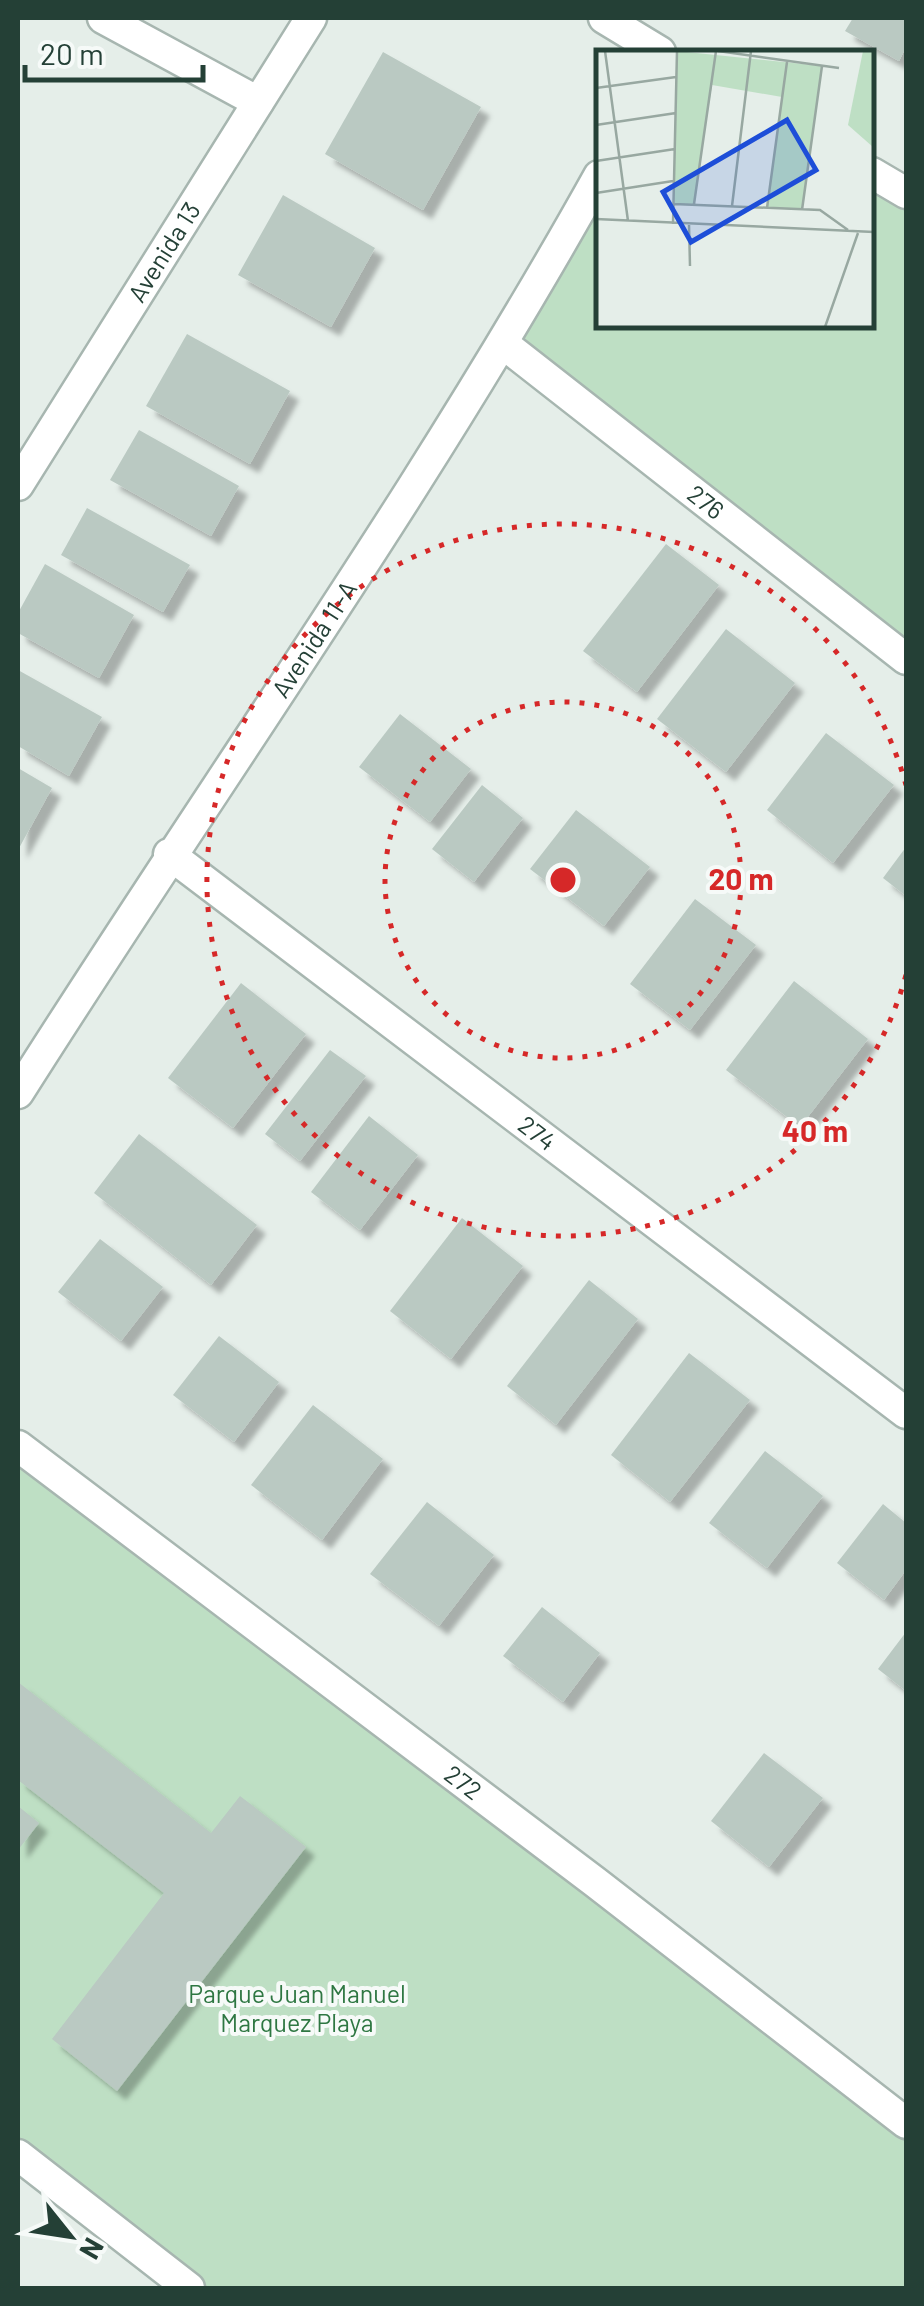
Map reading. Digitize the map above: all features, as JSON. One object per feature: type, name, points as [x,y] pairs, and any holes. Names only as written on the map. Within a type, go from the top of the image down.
[{"type":"street","points":[[103,18],[258,102]]},
{"type":"street","name":"Avenida 13","points":[[18,486],[311,18]]},
{"type":"street","points":[[604,18],[657,50]]},
{"type":"street","points":[[874,174],[906,192]]},
{"type":"street","name":"Avenida 11-A","points":[[18,1094],[169,854],[505,344],[596,181]]},
{"type":"street","name":"276","points":[[505,344],[906,658]]},
{"type":"street","name":"274","points":[[169,854],[906,1413]]},
{"type":"street","name":"272","points":[[18,1446],[596,1882],[906,2123]]},
{"type":"street","points":[[18,2155],[189,2288]]},
{"type":"green space","points":[[874,174],[906,193],[906,659],[505,345],[596,181],[596,328],[874,328]]},
{"type":"green space","name":"Parque Juan Manuel Marquez Playa","points":[[18,1447],[906,2123],[906,2288],[189,2288],[18,2155]]},
{"type":"building","points":[[853,18],[906,18],[906,47],[899,61],[845,31]]},
{"type":"building","points":[[383,52],[481,107],[423,210],[325,154]]},
{"type":"building","points":[[283,195],[375,248],[331,327],[238,275]]},
{"type":"building","points":[[187,334],[290,391],[250,464],[146,406]]},
{"type":"building","points":[[139,430],[239,486],[211,536],[110,480]]},
{"type":"building","points":[[87,508],[190,565],[163,612],[61,555]]},
{"type":"building","points":[[666,544],[719,585],[637,692],[583,651]]},
{"type":"building","points":[[45,564],[134,615],[99,678],[18,633],[18,613]]},
{"type":"building","points":[[726,629],[795,683],[726,772],[657,719]]},
{"type":"building","points":[[18,670],[102,717],[69,776],[18,746]]},
{"type":"building","points":[[400,714],[471,769],[430,822],[359,767]]},
{"type":"building","points":[[826,733],[894,785],[833,863],[767,810]]},
{"type":"building","points":[[18,768],[52,788],[18,850]]},
{"type":"building","points":[[482,785],[523,818],[474,882],[432,849]]},
{"type":"building","points":[[576,810],[650,867],[604,926],[530,869]]},
{"type":"building","points":[[906,847],[906,896],[883,878]]},
{"type":"building","points":[[695,899],[756,945],[690,1030],[630,984]]},
{"type":"building","points":[[794,981],[868,1039],[800,1127],[726,1070]]},
{"type":"building","points":[[241,983],[306,1034],[233,1128],[168,1078]]},
{"type":"building","points":[[330,1050],[366,1076],[300,1161],[265,1134]]},
{"type":"building","points":[[369,1116],[418,1155],[360,1230],[311,1192]]},
{"type":"building","points":[[139,1134],[257,1225],[211,1285],[94,1193]]},
{"type":"building","points":[[462,1218],[523,1266],[451,1359],[390,1311]]},
{"type":"building","points":[[100,1239],[163,1287],[121,1341],[58,1292]]},
{"type":"building","points":[[589,1280],[638,1319],[556,1425],[507,1386]]},
{"type":"building","points":[[219,1336],[279,1382],[234,1442],[173,1395]]},
{"type":"building","points":[[689,1353],[750,1400],[670,1502],[611,1455]]},
{"type":"building","points":[[313,1405],[383,1459],[322,1540],[251,1485]]},
{"type":"building","points":[[765,1451],[823,1496],[767,1568],[709,1523]]},
{"type":"building","points":[[427,1502],[494,1555],[439,1626],[370,1574]]},
{"type":"building","points":[[883,1504],[906,1523],[906,1570],[884,1600],[837,1563]]},
{"type":"building","points":[[542,1607],[600,1653],[563,1702],[503,1656]]},
{"type":"building","points":[[906,1632],[906,1691],[878,1669]]},
{"type":"building","points":[[18,1682],[211,1833],[240,1796],[306,1847],[117,2091],[52,2039],[164,1893],[18,1780]]},
{"type":"building","points":[[764,1753],[823,1798],[769,1867],[711,1821]]},
{"type":"building","points":[[18,1806],[39,1823],[18,1850]]}]
